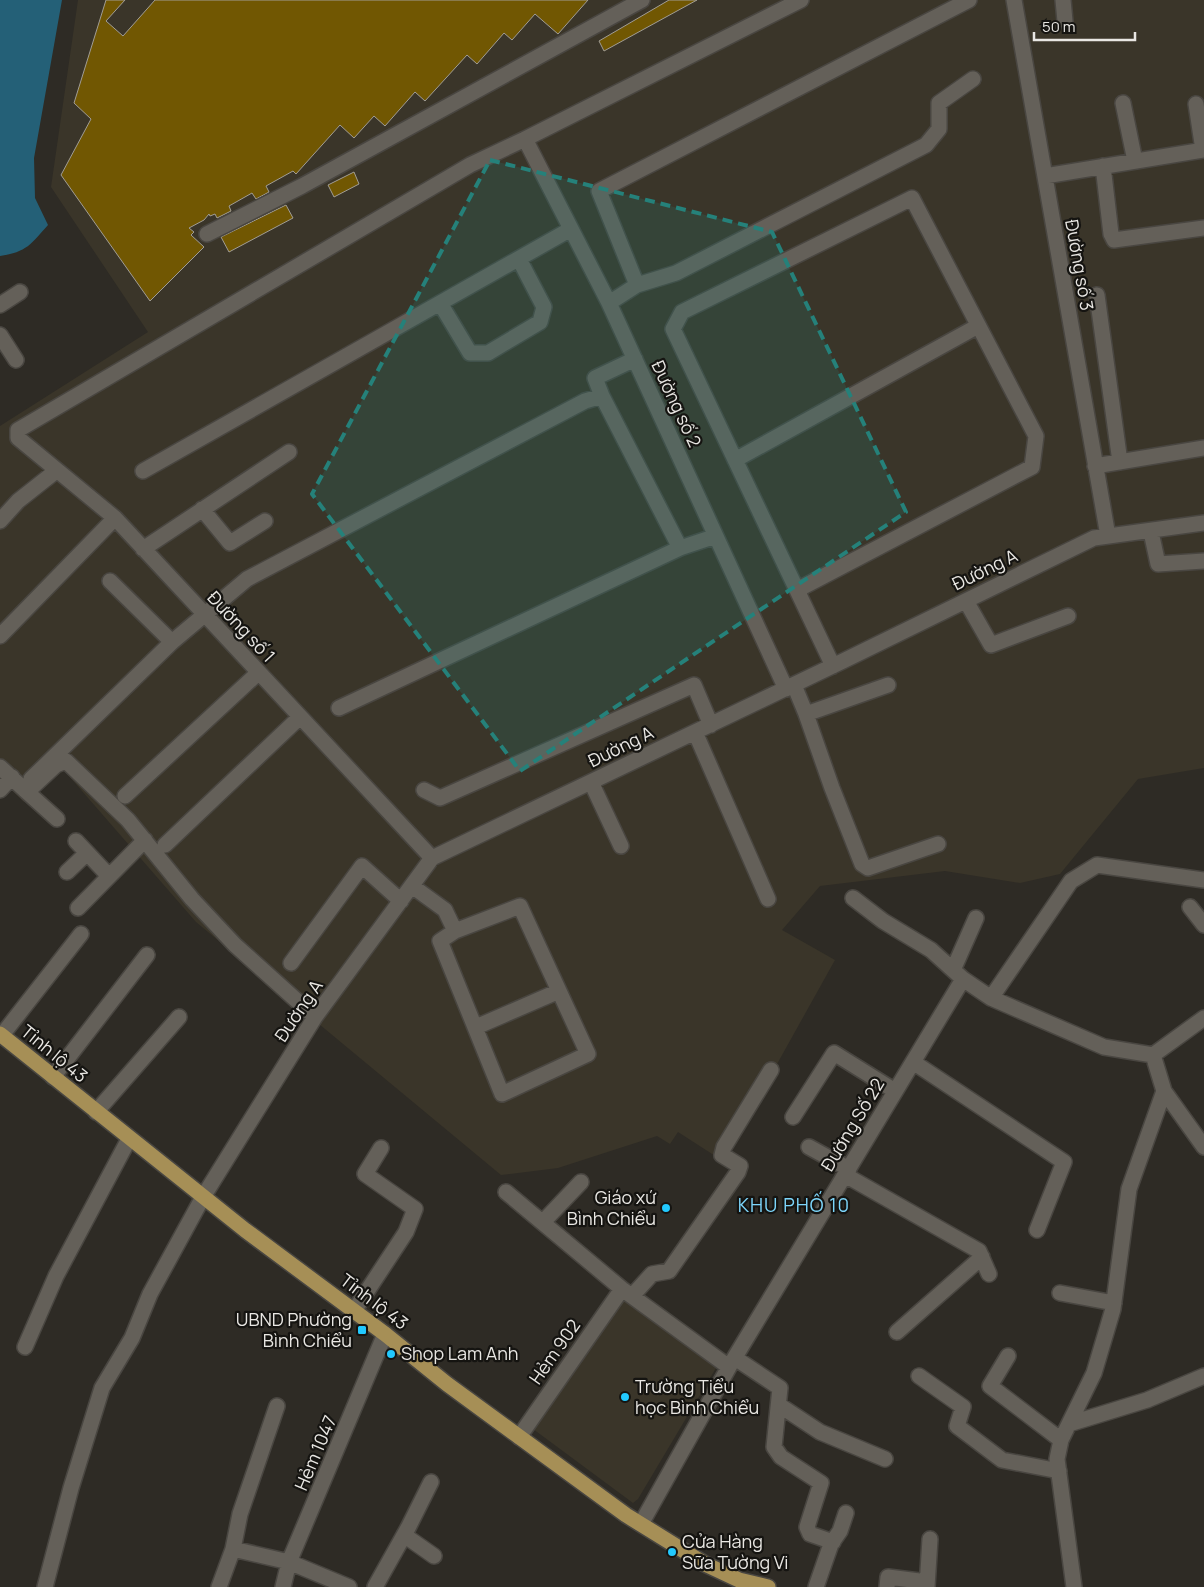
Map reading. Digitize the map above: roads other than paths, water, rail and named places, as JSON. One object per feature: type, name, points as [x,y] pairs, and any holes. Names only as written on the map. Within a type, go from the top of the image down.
[{"type":"main road","name":"Tỉnh lộ 43","points":[[1,1035],[203,1197],[519,1437],[641,1524],[738,1584],[768,1587]]},
{"type":"street","points":[[207,234],[311,182],[642,0]]},
{"type":"street","points":[[525,139],[801,0]]},
{"type":"street","points":[[637,285],[599,191],[969,0]]},
{"type":"street","name":"Đường số 3","points":[[1014,0],[1108,536]]},
{"type":"street","points":[[1063,0],[1065,21]]},
{"type":"street","points":[[609,303],[637,285],[676,273],[926,145],[939,129],[939,103],[973,79]]},
{"type":"street","points":[[1123,103],[1135,161]]},
{"type":"street","points":[[1045,176],[1204,150],[1196,104]]},
{"type":"street","name":"Đường số 2","points":[[525,139],[609,303],[716,536],[790,687],[806,714],[832,788],[862,864],[868,868],[938,844]]},
{"type":"street","name":"Đường số 1","points":[[432,858],[114,518],[18,438],[18,430],[470,165],[525,139]]},
{"type":"street","points":[[1103,166],[1111,234],[1114,240],[1204,228]]},
{"type":"street","points":[[797,590],[1032,467],[1036,436],[912,198],[682,312],[673,329],[833,666]]},
{"type":"street","points":[[143,470],[571,229]]},
{"type":"street","points":[[440,303],[470,353],[488,353],[540,322],[544,307],[519,258]]},
{"type":"street","points":[[0,305],[20,292]]},
{"type":"street","points":[[1098,295],[1120,462]]},
{"type":"street","points":[[735,460],[978,326]]},
{"type":"street","points":[[0,335],[16,360]]},
{"type":"street","points":[[635,359],[595,378],[602,396],[680,548]]},
{"type":"street","points":[[29,786],[172,642],[247,579],[585,401],[602,396]]},
{"type":"street","points":[[1095,466],[1204,448]]},
{"type":"street","points":[[143,549],[289,452]]},
{"type":"street","points":[[0,522],[18,501],[56,471]]},
{"type":"street","points":[[202,509],[230,543],[266,520]]},
{"type":"street","points":[[0,636],[114,518]]},
{"type":"street","name":"Đường A","points":[[45,1587],[71,1488],[102,1388],[132,1338],[150,1294],[203,1197],[315,1017],[432,858],[790,687],[1094,538],[1204,524]]},
{"type":"street","points":[[1151,532],[1158,564],[1204,561]]},
{"type":"street","points":[[339,708],[680,548],[716,536]]},
{"type":"street","points":[[110,581],[172,642]]},
{"type":"street","points":[[966,601],[990,645],[1068,616]]},
{"type":"street","points":[[125,796],[258,673]]},
{"type":"street","points":[[806,714],[888,684]]},
{"type":"street","points":[[424,790],[440,798],[694,685],[711,724]]},
{"type":"street","points":[[165,845],[300,717]]},
{"type":"street","points":[[695,732],[768,899]]},
{"type":"street","points":[[29,786],[56,765],[66,761],[128,820],[192,898],[234,945],[315,1017]]},
{"type":"street","points":[[0,767],[12,777],[29,786],[57,819]]},
{"type":"street","points":[[0,790],[12,777]]},
{"type":"street","points":[[590,782],[621,846]]},
{"type":"street","points":[[78,908],[145,840]]},
{"type":"street","points":[[76,841],[109,876]]},
{"type":"street","points":[[67,872],[87,853]]},
{"type":"street","points":[[991,998],[1071,881],[1097,865],[1204,880]]},
{"type":"street","points":[[291,963],[362,866],[401,901]]},
{"type":"street","points":[[412,886],[445,910],[455,931]]},
{"type":"street","points":[[853,898],[883,921],[931,950],[958,974],[991,998],[1104,1047],[1153,1055],[1204,1018]]},
{"type":"street","points":[[520,906],[588,1054],[502,1094],[440,941],[455,931],[520,906]]},
{"type":"street","points":[[1190,907],[1204,925]]},
{"type":"street","name":"Đường Số 22","points":[[641,1524],[732,1362],[913,1062],[958,974],[976,918]]},
{"type":"street","points":[[1,1035],[81,934]]},
{"type":"street","points":[[53,1077],[147,955]]},
{"type":"street","points":[[476,1028],[559,991]]},
{"type":"street","points":[[96,1112],[178,1017]]},
{"type":"street","points":[[793,1117],[834,1053],[895,1091]]},
{"type":"street","points":[[1153,1055],[1164,1091],[1204,1147]]},
{"type":"street","points":[[913,1062],[1064,1162],[1037,1230]]},
{"type":"street","name":"Hẻm 902","points":[[519,1437],[627,1292],[652,1274],[669,1271],[738,1172],[740,1166],[722,1155],[724,1148],[771,1070]]},
{"type":"street","points":[[1074,1587],[1057,1459],[1060,1440],[1094,1374],[1114,1303],[1129,1189],[1164,1091]]},
{"type":"street","points":[[25,1346],[43,1303],[129,1138]]},
{"type":"street","points":[[809,1147],[979,1251],[989,1274]]},
{"type":"street","points":[[354,1311],[406,1232],[415,1209],[365,1174],[381,1148]]},
{"type":"street","points":[[543,1222],[581,1182]]},
{"type":"street","points":[[506,1192],[627,1292],[732,1362],[778,1386],[779,1405],[774,1443],[775,1450],[781,1457],[819,1481],[822,1486],[806,1527],[810,1534],[833,1542]]},
{"type":"street","points":[[897,1332],[982,1257]]},
{"type":"street","points":[[1060,1294],[1114,1303]]},
{"type":"street","name":"Hẻm 1047","points":[[283,1587],[289,1562],[385,1334]]},
{"type":"street","points":[[1008,1356],[990,1386],[1060,1440]]},
{"type":"street","points":[[919,1376],[963,1407],[957,1426],[1002,1460],[1059,1471]]},
{"type":"street","points":[[1069,1424],[1147,1400],[1204,1376]]},
{"type":"street","points":[[779,1405],[820,1432],[885,1459]]},
{"type":"street","points":[[219,1587],[233,1548],[240,1514],[277,1406]]},
{"type":"street","points":[[375,1587],[404,1535],[430,1482]]},
{"type":"street","points":[[816,1587],[846,1513]]},
{"type":"street","points":[[404,1535],[434,1556]]},
{"type":"street","points":[[887,1587],[888,1577],[927,1584],[930,1539]]},
{"type":"street","points":[[233,1548],[289,1562],[349,1587]]},
{"type":"water","points":[[0,0],[62,0],[34,158],[35,198],[48,225],[28,246],[16,252],[0,256]]},
{"type":"place","name":"Giáo xứ Bình Chiểu","points":[[666,1208]]},
{"type":"place","name":"UBND Phường Bình Chiểu","points":[[362,1330]]},
{"type":"place","name":"Shop Lam Anh","points":[[391,1354]]},
{"type":"place","name":"Trường Tiểu học Bình Chiểu","points":[[625,1397]]},
{"type":"place","name":"Cửa Hàng Sữa Tường Vi","points":[[672,1552]]},
{"type":"district","name":"KHU PHỐ 10","points":[[794,1205]]}]
